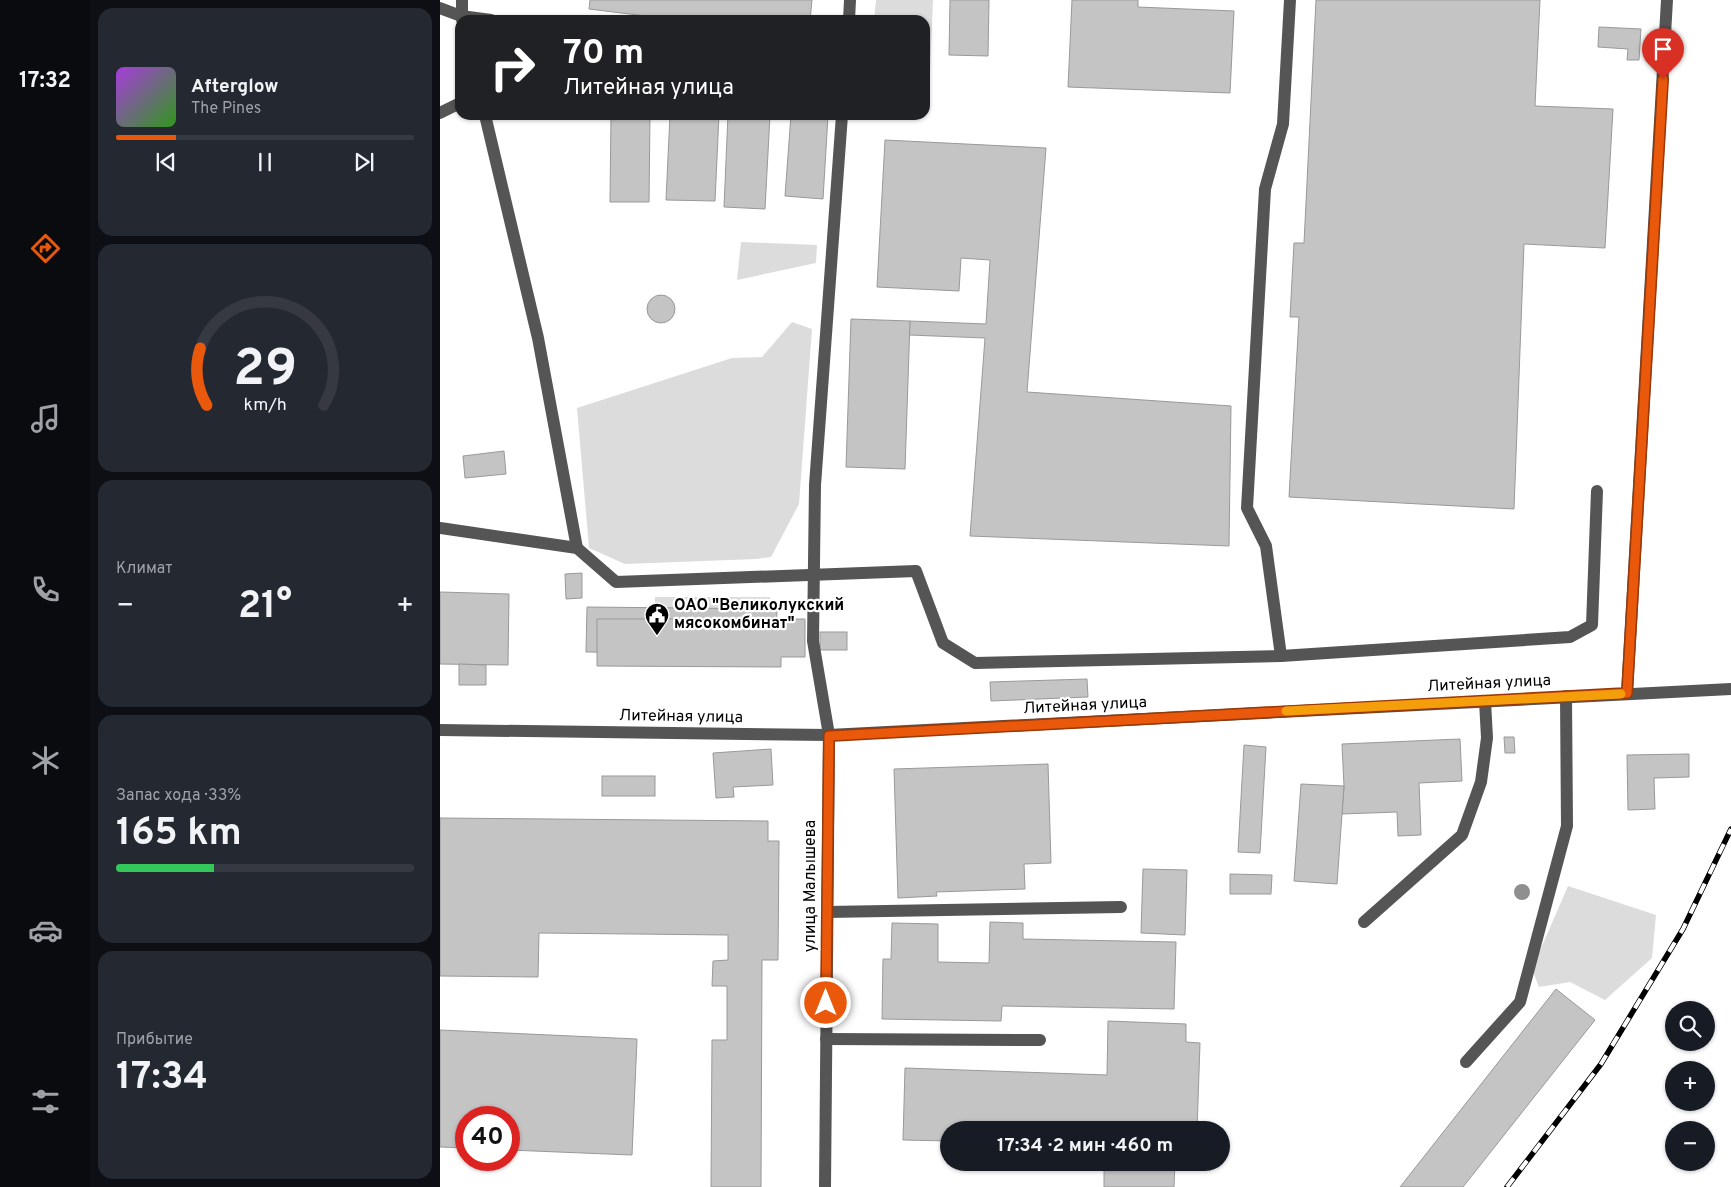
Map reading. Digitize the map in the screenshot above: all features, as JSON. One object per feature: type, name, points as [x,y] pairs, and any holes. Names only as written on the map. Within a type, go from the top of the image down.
[{"type":"street","points":[[462,0],[462,15]]},
{"type":"street","points":[[849,15],[850,0]]},
{"type":"street","points":[[1281,656],[1266,546],[1247,508],[1265,189],[1283,124],[1290,0]]},
{"type":"street","points":[[1627,693],[1667,0]]},
{"type":"street","points":[[440,8],[455,15]]},
{"type":"street","points":[[440,113],[455,106]]},
{"type":"street","points":[[486,120],[538,338],[577,548]]},
{"type":"street","name":"улица Малышева","points":[[825,1187],[829,736],[813,641],[813,575],[815,485],[842,120]]},
{"type":"street","points":[[440,528],[577,548],[616,582],[916,571],[943,642],[975,663],[1281,656],[1570,637],[1592,626],[1596,491]]},
{"type":"street","name":"Литейная улица","points":[[440,730],[829,736],[1566,696],[1731,689]]},
{"type":"street","points":[[1466,1062],[1520,1002],[1567,826],[1566,696]]},
{"type":"street","points":[[1364,922],[1462,835],[1481,782],[1487,738],[1485,701]]},
{"type":"street","points":[[827,912],[1121,907]]},
{"type":"street","points":[[826,1039],[1040,1040]]},
{"type":"shaded area","points":[[876,0],[933,0],[930,71],[930,15],[874,15]]},
{"type":"shaded area","points":[[741,242],[817,245],[816,263],[737,280]]},
{"type":"shaded area","points":[[792,322],[812,329],[799,504],[771,557],[625,564],[589,548],[577,408],[732,358],[762,357]]},
{"type":"shaded area","points":[[655,597],[770,597],[770,619],[655,619]]},
{"type":"shaded area","points":[[1568,886],[1656,915],[1652,958],[1605,1000],[1570,982],[1539,987],[1532,969]]},
{"type":"building","points":[[590,0],[812,0],[810,15],[638,15],[589,9]]},
{"type":"building","points":[[950,0],[989,0],[988,56],[949,55]]},
{"type":"building","points":[[1072,0],[1138,0],[1138,7],[1234,11],[1230,93],[1068,87]]},
{"type":"building","points":[[1316,0],[1540,0],[1535,106],[1613,109],[1605,248],[1524,244],[1514,509],[1289,497],[1299,317],[1290,317],[1294,243],[1304,243]]},
{"type":"building","points":[[1599,27],[1641,29],[1639,60],[1627,60],[1628,49],[1598,47]]},
{"type":"building","points":[[611,120],[650,120],[649,202],[610,202]]},
{"type":"building","points":[[670,120],[719,120],[715,201],[666,200]]},
{"type":"building","points":[[728,120],[770,120],[765,209],[724,207]]},
{"type":"building","points":[[791,120],[828,120],[823,199],[785,196]]},
{"type":"building","points":[[885,140],[1046,148],[1027,392],[1231,406],[1229,546],[970,536],[985,338],[909,335],[910,321],[986,324],[990,260],[961,258],[959,291],[877,287]]},
{"type":"building","points":[[661,295],[671,299],[675,309],[671,319],[661,323],[651,319],[647,309],[651,299]]},
{"type":"building","points":[[851,319],[910,321],[905,469],[846,467]]},
{"type":"building","points":[[504,451],[506,474],[465,478],[463,456]]},
{"type":"building","points":[[582,573],[582,598],[566,599],[565,574]]},
{"type":"building","points":[[440,592],[509,594],[508,665],[440,664]]},
{"type":"building","points":[[587,607],[777,609],[776,654],[586,652]]},
{"type":"building","points":[[597,619],[805,619],[805,657],[781,657],[781,667],[597,666]]},
{"type":"building","points":[[820,632],[847,632],[847,650],[820,650]]},
{"type":"building","points":[[459,664],[486,665],[486,685],[459,685]]},
{"type":"building","points":[[1087,679],[1088,697],[991,701],[990,682]]},
{"type":"building","points":[[1504,737],[1514,737],[1515,753],[1505,753]]},
{"type":"building","points":[[1460,739],[1462,781],[1419,783],[1421,835],[1398,836],[1397,812],[1342,814],[1344,786],[1342,744]]},
{"type":"building","points":[[1244,745],[1266,747],[1260,853],[1238,852]]},
{"type":"building","points":[[771,749],[773,785],[733,787],[734,797],[716,798],[713,753]]},
{"type":"building","points":[[1689,754],[1689,777],[1654,778],[1655,809],[1628,810],[1627,755]]},
{"type":"building","points":[[1048,764],[1051,863],[1024,864],[1025,889],[936,892],[937,896],[898,898],[894,769]]},
{"type":"building","points":[[602,776],[655,776],[655,796],[602,796]]},
{"type":"building","points":[[1301,784],[1344,786],[1337,884],[1294,881]]},
{"type":"building","points":[[440,818],[768,821],[768,841],[779,841],[778,960],[762,960],[761,1187],[711,1187],[712,1040],[727,1040],[727,986],[712,986],[713,961],[728,960],[728,935],[539,933],[538,977],[440,976]]},
{"type":"building","points":[[1143,869],[1187,870],[1185,935],[1141,933]]},
{"type":"building","points":[[1230,874],[1272,875],[1271,894],[1230,894]]},
{"type":"building","points":[[990,922],[1023,923],[1023,939],[1176,942],[1174,1009],[1002,1006],[1001,1021],[882,1019],[883,959],[891,959],[892,923],[938,924],[938,962],[989,963]]},
{"type":"building","points":[[1556,989],[1595,1020],[1463,1187],[1400,1187]]},
{"type":"building","points":[[1108,1021],[1186,1024],[1186,1042],[1200,1043],[1197,1121],[940,1121],[940,1141],[903,1140],[905,1068],[1107,1075]]},
{"type":"building","points":[[440,1030],[637,1039],[632,1155],[520,1150],[520,1106],[455,1106],[455,1148],[440,1147]]},
{"type":"building","points":[[1104,1171],[1175,1171],[1174,1187],[1104,1187]]},
{"type":"railway","points":[[1507,1187],[1601,1064],[1683,929],[1731,829]]},
{"type":"slow traffic","points":[[1286,711],[1621,694]]},
{"type":"place","name":"ОАО \"Великолукский мясокомбинат\"","points":[[657,636]]},
{"type":"route","points":[[826,1003],[829,736],[1627,693],[1663,79]]}]
